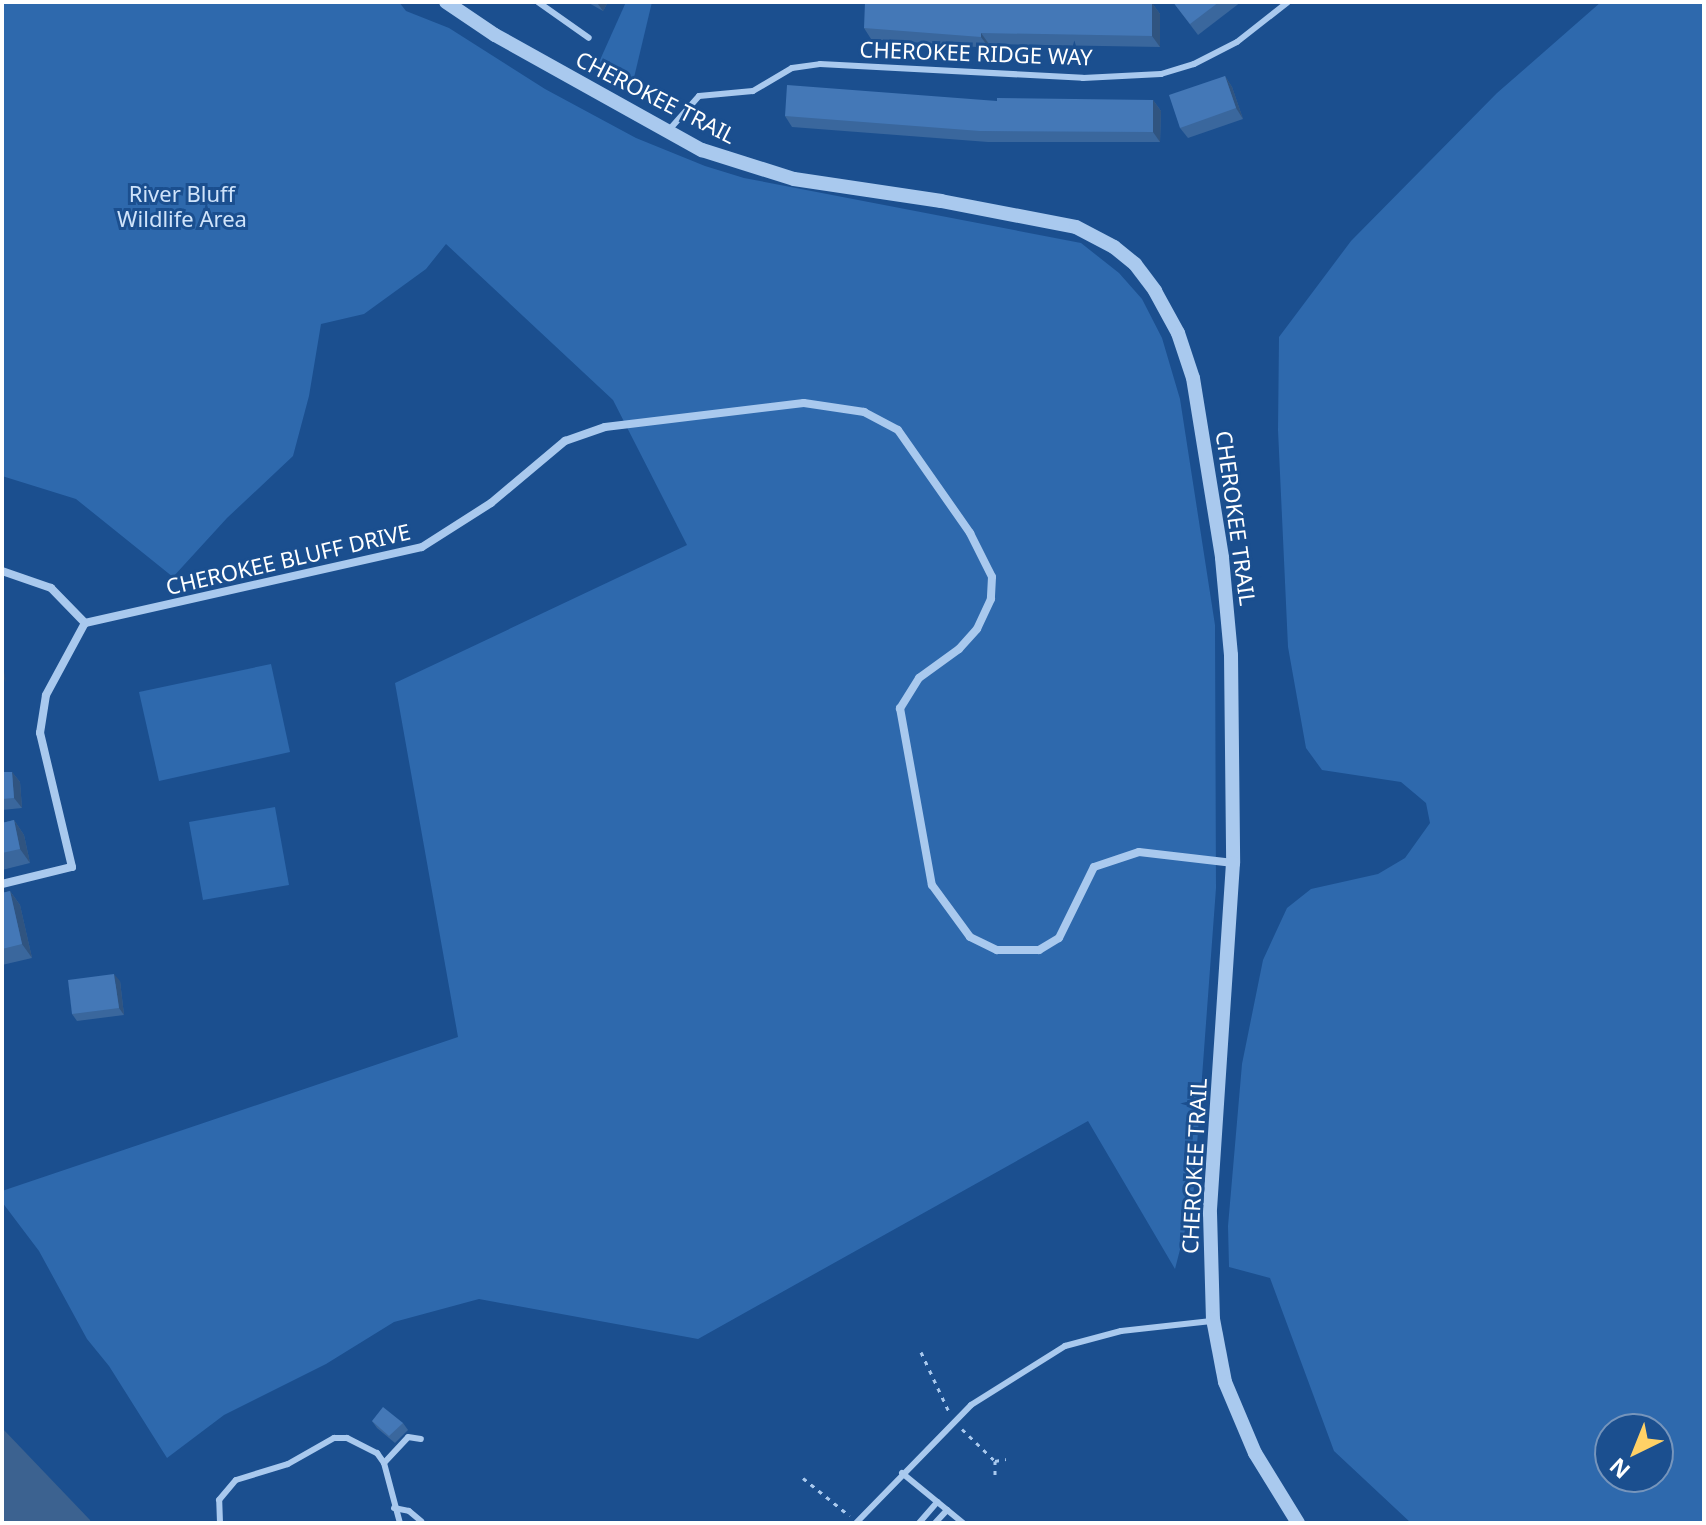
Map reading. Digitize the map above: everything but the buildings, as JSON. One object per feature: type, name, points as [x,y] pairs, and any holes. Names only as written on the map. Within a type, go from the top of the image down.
[{"type":"street","name":"CHEROKEE TRAIL","points":[[446,2],[495,35],[666,132],[747,167],[794,179],[941,201],[1076,227],[1114,247],[1149,281],[1178,333],[1193,378],[1222,558],[1231,655],[1233,863],[1210,1213],[1213,1321],[1231,1396],[1255,1453],[1298,1523]]},
{"type":"street","name":"CHEROKEE BLUFF DRIVE","points":[[85,623],[422,547],[491,503],[565,441],[605,427],[804,403],[864,412],[898,430],[970,533],[992,577],[991,599],[977,629],[959,649],[919,678],[900,708],[932,885],[970,937],[997,950],[1039,950],[1059,938],[1094,867],[1139,852],[1233,863]]},
{"type":"street","points":[[2,571],[10,571],[51,588],[85,623],[46,695],[40,733],[72,867],[2,884]]},
{"type":"lane","points":[[538,2],[589,38]]},
{"type":"lane","name":"CHEROKEE RIDGE WAY","points":[[666,132],[699,96],[753,91],[792,68],[820,64],[1039,77],[1161,74],[1194,64],[1237,42],[1288,2]]},
{"type":"lane","points":[[854,1523],[971,1405],[1065,1346],[1121,1331],[1213,1321]]},
{"type":"lane","points":[[384,1463],[408,1437],[421,1439]]},
{"type":"lane","points":[[220,1523],[219,1500],[236,1480],[288,1464],[334,1438],[365,1446],[384,1463],[400,1523]]},
{"type":"lane","points":[[902,1473],[963,1523]]},
{"type":"lane","points":[[919,1523],[937,1502]]},
{"type":"lane","points":[[394,1508],[409,1511],[421,1521]]},
{"type":"lane","points":[[935,1523],[947,1510]]},
{"type":"path","points":[[995,1461],[995,1480]]},
{"type":"path","points":[[803,1478],[851,1517],[854,1523]]},
{"type":"green space","name":"River Bluff Wildlife Area","points":[[2,2],[399,2],[406,11],[449,28],[545,89],[636,138],[705,166],[744,178],[1081,243],[1119,273],[1142,299],[1162,338],[1180,399],[1215,625],[1216,888],[1193,1199],[1175,1269],[1088,1121],[698,1339],[479,1299],[394,1322],[326,1364],[224,1415],[167,1458],[109,1366],[87,1339],[39,1251],[2,1202],[2,1191],[458,1037],[395,683],[687,545],[613,400],[446,244],[426,269],[364,314],[321,324],[309,396],[293,456],[227,518],[173,577],[76,499],[2,476]]},
{"type":"green space","points":[[626,2],[652,2],[632,86],[602,75],[600,60]]},
{"type":"green space","points":[[1601,2],[1704,2],[1704,1523],[1411,1523],[1334,1451],[1270,1278],[1229,1267],[1228,1226],[1242,1064],[1263,960],[1287,908],[1311,889],[1378,874],[1405,858],[1430,823],[1426,803],[1401,782],[1322,770],[1306,748],[1288,647],[1278,430],[1279,337],[1351,241],[1497,93]]},
{"type":"green space","points":[[271,664],[290,752],[159,781],[139,692]]},
{"type":"green space","points":[[275,807],[289,885],[203,900],[189,822]]},
{"type":"shaded area","points":[[2,1428],[90,1520],[91,1523],[2,1523]]}]
